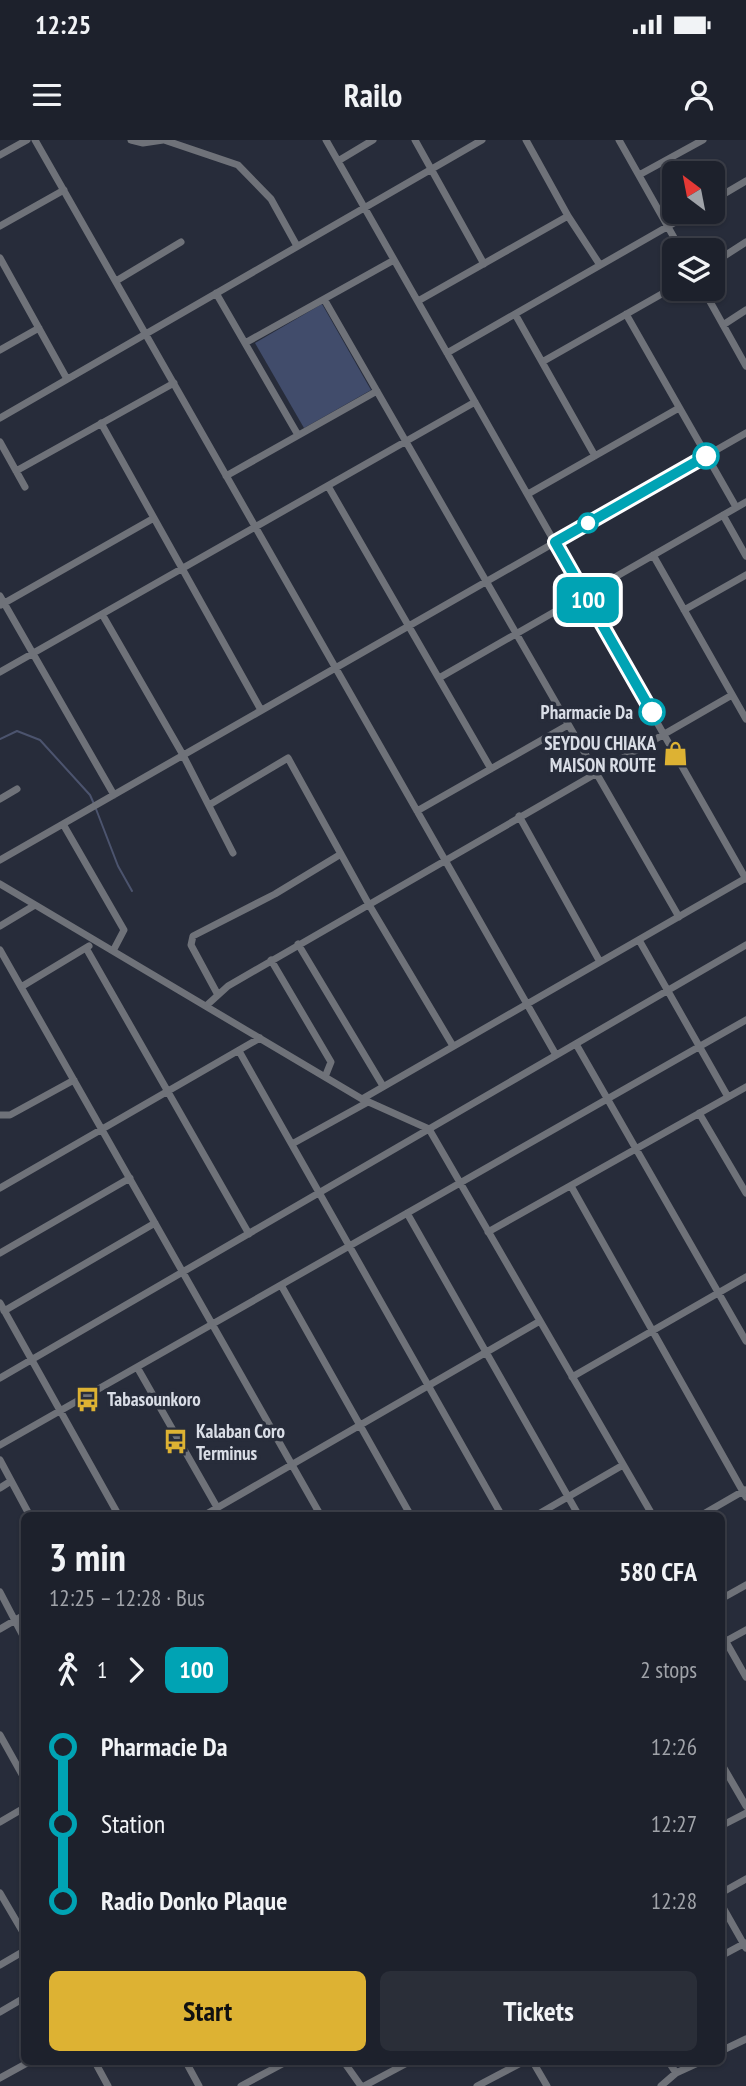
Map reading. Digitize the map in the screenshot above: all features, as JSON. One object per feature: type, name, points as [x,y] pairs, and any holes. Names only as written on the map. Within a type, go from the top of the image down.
[{"type":"street","points":[[0,155],[27,140]]},
{"type":"street","points":[[35,140],[556,1055]]},
{"type":"street","points":[[131,140],[143,143],[164,140],[238,164],[271,199],[297,246]]},
{"type":"street","points":[[292,1144],[365,1100],[383,1086],[746,878],[326,140]]},
{"type":"street","points":[[338,161],[373,140]]},
{"type":"street","points":[[415,140],[484,264]]},
{"type":"street","points":[[0,418],[482,140]]},
{"type":"street","points":[[526,140],[568,216],[600,265]]},
{"type":"street","points":[[619,140],[674,238]]},
{"type":"street","points":[[639,176],[703,140]]},
{"type":"street","points":[[725,193],[746,181]]},
{"type":"street","points":[[0,226],[64,190]]},
{"type":"street","points":[[418,301],[568,216]]},
{"type":"street","points":[[447,353],[671,224]]},
{"type":"street","points":[[116,281],[181,242]]},
{"type":"street","points":[[725,256],[746,242]]},
{"type":"street","points":[[0,258],[67,379]]},
{"type":"street","points":[[245,343],[394,260]]},
{"type":"street","points":[[216,293],[298,435]]},
{"type":"street","points":[[542,362],[662,294]]},
{"type":"street","points":[[324,299],[679,917]]},
{"type":"street","points":[[709,301],[746,366]]},
{"type":"street","points":[[723,325],[746,310]]},
{"type":"street","points":[[515,314],[595,456]]},
{"type":"street","points":[[626,314],[736,508]]},
{"type":"street","points":[[0,350],[39,328]]},
{"type":"street","points":[[16,471],[174,383]]},
{"type":"street","points":[[226,476],[377,391]]},
{"type":"street","points":[[0,672],[475,402]]},
{"type":"street","points":[[528,494],[679,408]]},
{"type":"street","points":[[102,423],[261,710]]},
{"type":"street","points":[[0,860],[746,433]]},
{"type":"street","points":[[0,442],[25,487]]},
{"type":"street","points":[[328,486],[491,769]]},
{"type":"street","points":[[439,678],[746,502]]},
{"type":"street","points":[[723,515],[746,556]]},
{"type":"street","points":[[114,795],[1,601],[154,518]]},
{"type":"street","points":[[653,555],[746,719]]},
{"type":"street","points":[[684,610],[746,575]]},
{"type":"street","points":[[102,614],[183,755],[233,853]]},
{"type":"street","points":[[206,1006],[228,986],[298,944],[519,816],[665,736],[732,695]]},
{"type":"street","points":[[417,811],[568,725]]},
{"type":"street","points":[[209,805],[288,758],[368,903],[453,1046]]},
{"type":"street","points":[[0,799],[17,789]]},
{"type":"street","points":[[519,816],[600,962]]},
{"type":"street","points":[[63,824],[124,930],[113,951]]},
{"type":"street","points":[[218,995],[191,945],[193,936],[275,894],[341,854]]},
{"type":"street","points":[[0,884],[365,1100],[429,1129],[651,1512]]},
{"type":"street","points":[[0,926],[35,905]]},
{"type":"street","points":[[639,940],[728,1097]]},
{"type":"street","points":[[21,987],[96,941]]},
{"type":"street","points":[[298,944],[383,1086]]},
{"type":"street","points":[[0,1378],[746,945]]},
{"type":"street","points":[[86,948],[249,1234]]},
{"type":"street","points":[[0,950],[319,1512]]},
{"type":"street","points":[[271,960],[331,1062],[325,1077]]},
{"type":"street","points":[[0,1445],[746,1020]]},
{"type":"street","points":[[0,1188],[260,1038]]},
{"type":"street","points":[[576,1044],[746,1341]]},
{"type":"street","points":[[239,1051],[500,1512]]},
{"type":"street","points":[[0,1115],[10,1115],[74,1080]]},
{"type":"street","points":[[488,1232],[746,1087]]},
{"type":"street","points":[[699,1113],[746,1193]]},
{"type":"street","points":[[0,1253],[130,1178]]},
{"type":"street","points":[[571,1186],[745,1493],[709,1512]]},
{"type":"street","points":[[407,1213],[577,1512]]},
{"type":"street","points":[[4,1311],[155,1223]]},
{"type":"street","points":[[572,1377],[746,1277]]},
{"type":"street","points":[[281,1285],[409,1512]]},
{"type":"street","points":[[0,1303],[118,1512]]},
{"type":"street","points":[[210,1512],[540,1321]]},
{"type":"street","points":[[137,1367],[220,1512]]},
{"type":"street","points":[[0,1460],[28,1512]]},
{"type":"street","points":[[543,1512],[624,1465]]},
{"type":"street","points":[[0,1488],[12,1481]]},
{"type":"street","points":[[725,1598],[746,1585]]},
{"type":"street","points":[[0,1592],[21,1632]]},
{"type":"street","points":[[0,1629],[21,1617]]},
{"type":"street","points":[[746,1630],[726,1641],[746,1677]]},
{"type":"street","points":[[0,1735],[21,1773]]},
{"type":"street","points":[[725,1770],[746,1806]]},
{"type":"street","points":[[0,1822],[21,1810]]},
{"type":"street","points":[[725,1824],[746,1813]]},
{"type":"street","points":[[725,1891],[746,1879]]},
{"type":"street","points":[[0,1893],[21,1929]]},
{"type":"street","points":[[725,1911],[745,1945],[725,1954]]},
{"type":"street","points":[[0,1965],[21,1953]]},
{"type":"street","points":[[0,2012],[21,2000]]},
{"type":"street","points":[[725,2049],[746,2039]]},
{"type":"street","points":[[0,2078],[24,2065]]},
{"type":"street","points":[[97,2065],[108,2086]]},
{"type":"street","points":[[188,2065],[199,2086]]},
{"type":"street","points":[[267,2065],[270,2070]]},
{"type":"street","points":[[241,2086],[280,2065]]},
{"type":"street","points":[[346,2065],[363,2086],[403,2065]]},
{"type":"street","points":[[477,2086],[517,2065]]},
{"type":"street","points":[[535,2065],[547,2086]]},
{"type":"street","points":[[671,2065],[676,2073]]},
{"type":"street","points":[[661,2086],[676,2073],[693,2065]]},
{"type":"shaded area","points":[[322,304],[371,390],[304,428],[255,343]]},
{"type":"waterway","points":[[0,739],[17,731],[40,740],[90,795],[94,804]]},
{"type":"waterway","points":[[96,809],[118,866],[132,891]]},
{"type":"bus line","name":"100","points":[[652,712],[555,542],[706,456]]},
{"type":"place","name":"Pharmacie Da","points":[[652,712]]},
{"type":"place","name":"SEYDOU CHIAKA MAISON ROUTE","points":[[676,754]]},
{"type":"place","name":"Tabasounkoro","points":[[87,1399]]},
{"type":"place","name":"Kalaban Coro Terminus","points":[[176,1442]]}]
